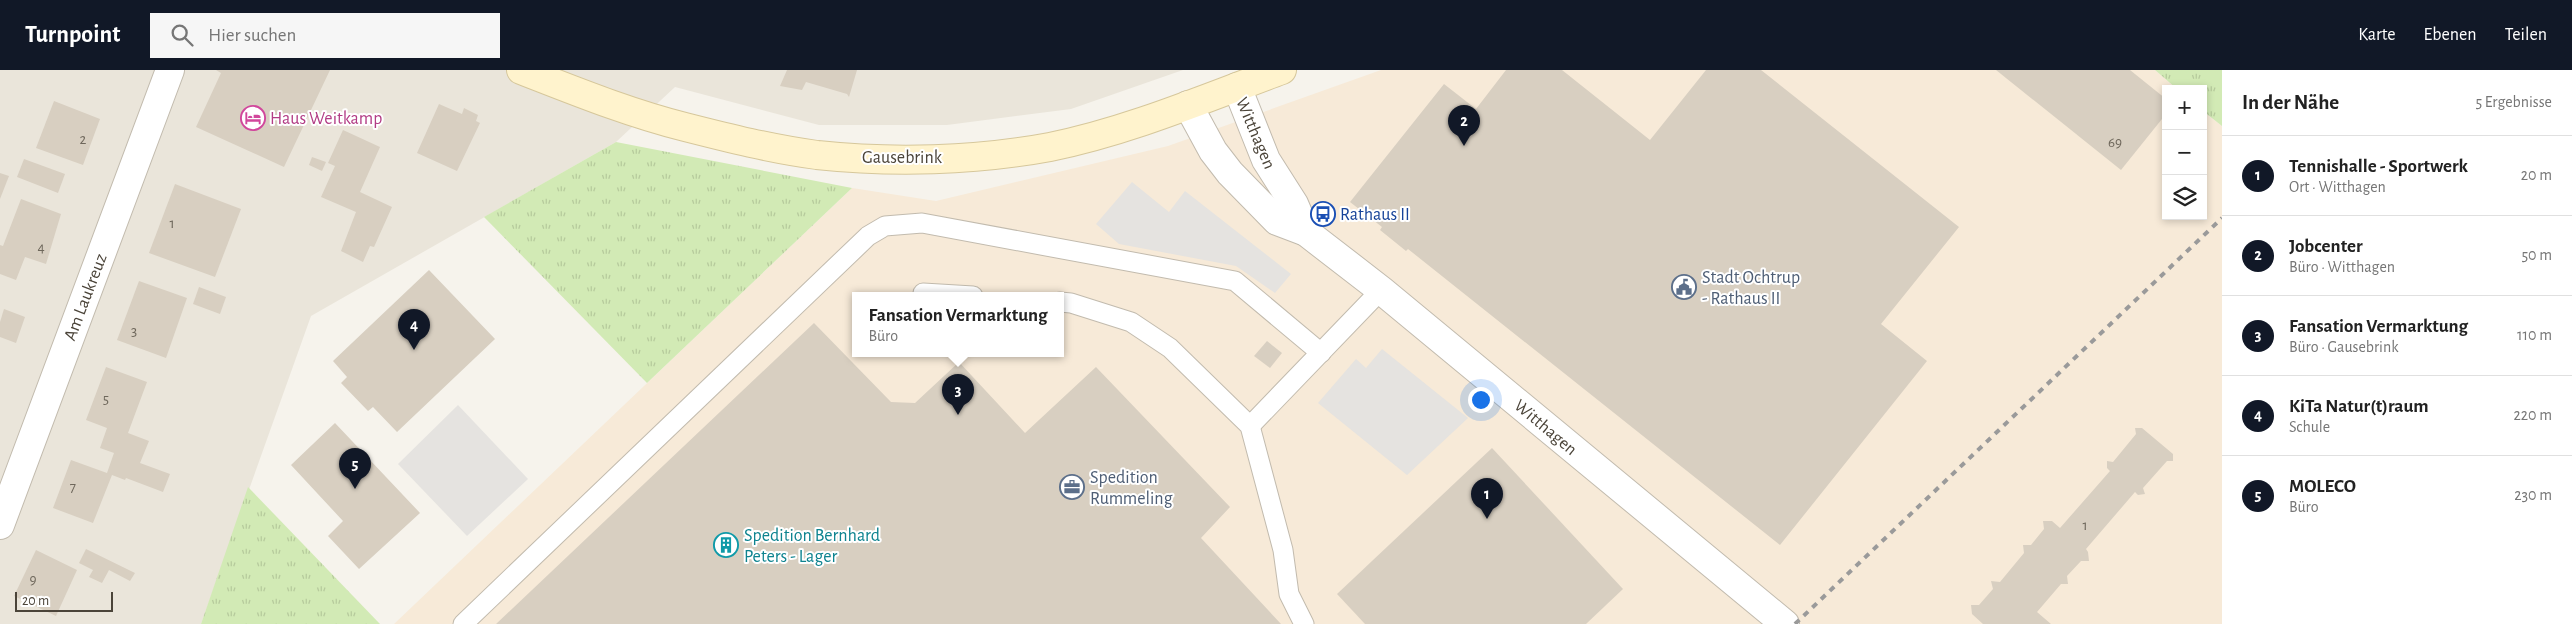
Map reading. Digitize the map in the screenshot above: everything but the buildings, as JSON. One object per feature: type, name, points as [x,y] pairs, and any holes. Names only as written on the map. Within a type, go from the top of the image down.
[{"type":"main road","name":"Gausebrink","points":[[521,70],[602,101],[683,127],[800,152],[870,158],[973,156],[1049,147],[1110,132],[1282,70]]},
{"type":"street","name":"Am Laukreuz","points":[[0,525],[170,70]]},
{"type":"street","name":"Witthagen","points":[[1237,87],[1266,160],[1294,204],[1306,232]]},
{"type":"street","name":"Witthagen","points":[[1188,105],[1213,151],[1256,201],[1277,221],[1306,232],[1381,290],[1785,624]]},
{"type":"lane","points":[[463,624],[868,236],[885,226],[922,223],[1235,282],[1321,353]]},
{"type":"lane","points":[[1250,426],[1381,290]]},
{"type":"lane","points":[[1064,302],[1131,322],[1170,348],[1250,426],[1283,550],[1289,594],[1304,624]]},
{"type":"shaded area","points":[[0,70],[1183,70],[1071,109],[947,125],[819,125],[675,87],[616,142],[311,316],[201,624],[0,624]]},
{"type":"shaded area","points":[[1381,70],[2155,70],[2172,85],[2162,85],[2162,220],[2207,220],[2207,114],[2222,126],[2222,624],[394,624],[852,188],[936,201],[1168,146]]},
{"type":"shaded area","points":[[1132,182],[1169,212],[1185,191],[1291,274],[1275,293],[1236,266],[1119,244],[1096,224]]},
{"type":"shaded area","points":[[1382,349],[1468,418],[1407,475],[1318,403],[1356,359],[1366,368]]},
{"type":"shaded area","points":[[458,405],[528,479],[467,536],[398,464]]},
{"type":"green space","points":[[2155,70],[2222,70],[2222,126],[2207,114],[2207,85],[2172,85]]},
{"type":"green space","points":[[616,142],[852,188],[647,383],[484,217]]},
{"type":"green space","points":[[248,487],[380,624],[201,624]]},
{"type":"railway","points":[[1795,624],[2222,218]]},
{"type":"place","name":"Haus Weitkamp","points":[[253,118]]},
{"type":"place","name":"Jobcenter","points":[[1464,146]]},
{"type":"place","name":"Rathaus II","points":[[1323,214]]},
{"type":"place","name":"Stadt Ochtrup - Rathaus II","points":[[1684,287]]},
{"type":"place","name":"KiTa Natur(t)raum","points":[[414,350]]},
{"type":"place","name":"Fansation Vermarktung","points":[[958,415]]},
{"type":"place","name":"Spedition Rummeling","points":[[1072,487]]},
{"type":"place","name":"MOLECO","points":[[355,489]]},
{"type":"place","name":"Tennishalle - Sportwerk","points":[[1487,519]]},
{"type":"place","name":"Spedition Bernhard Peters - Lager","points":[[726,545]]}]
